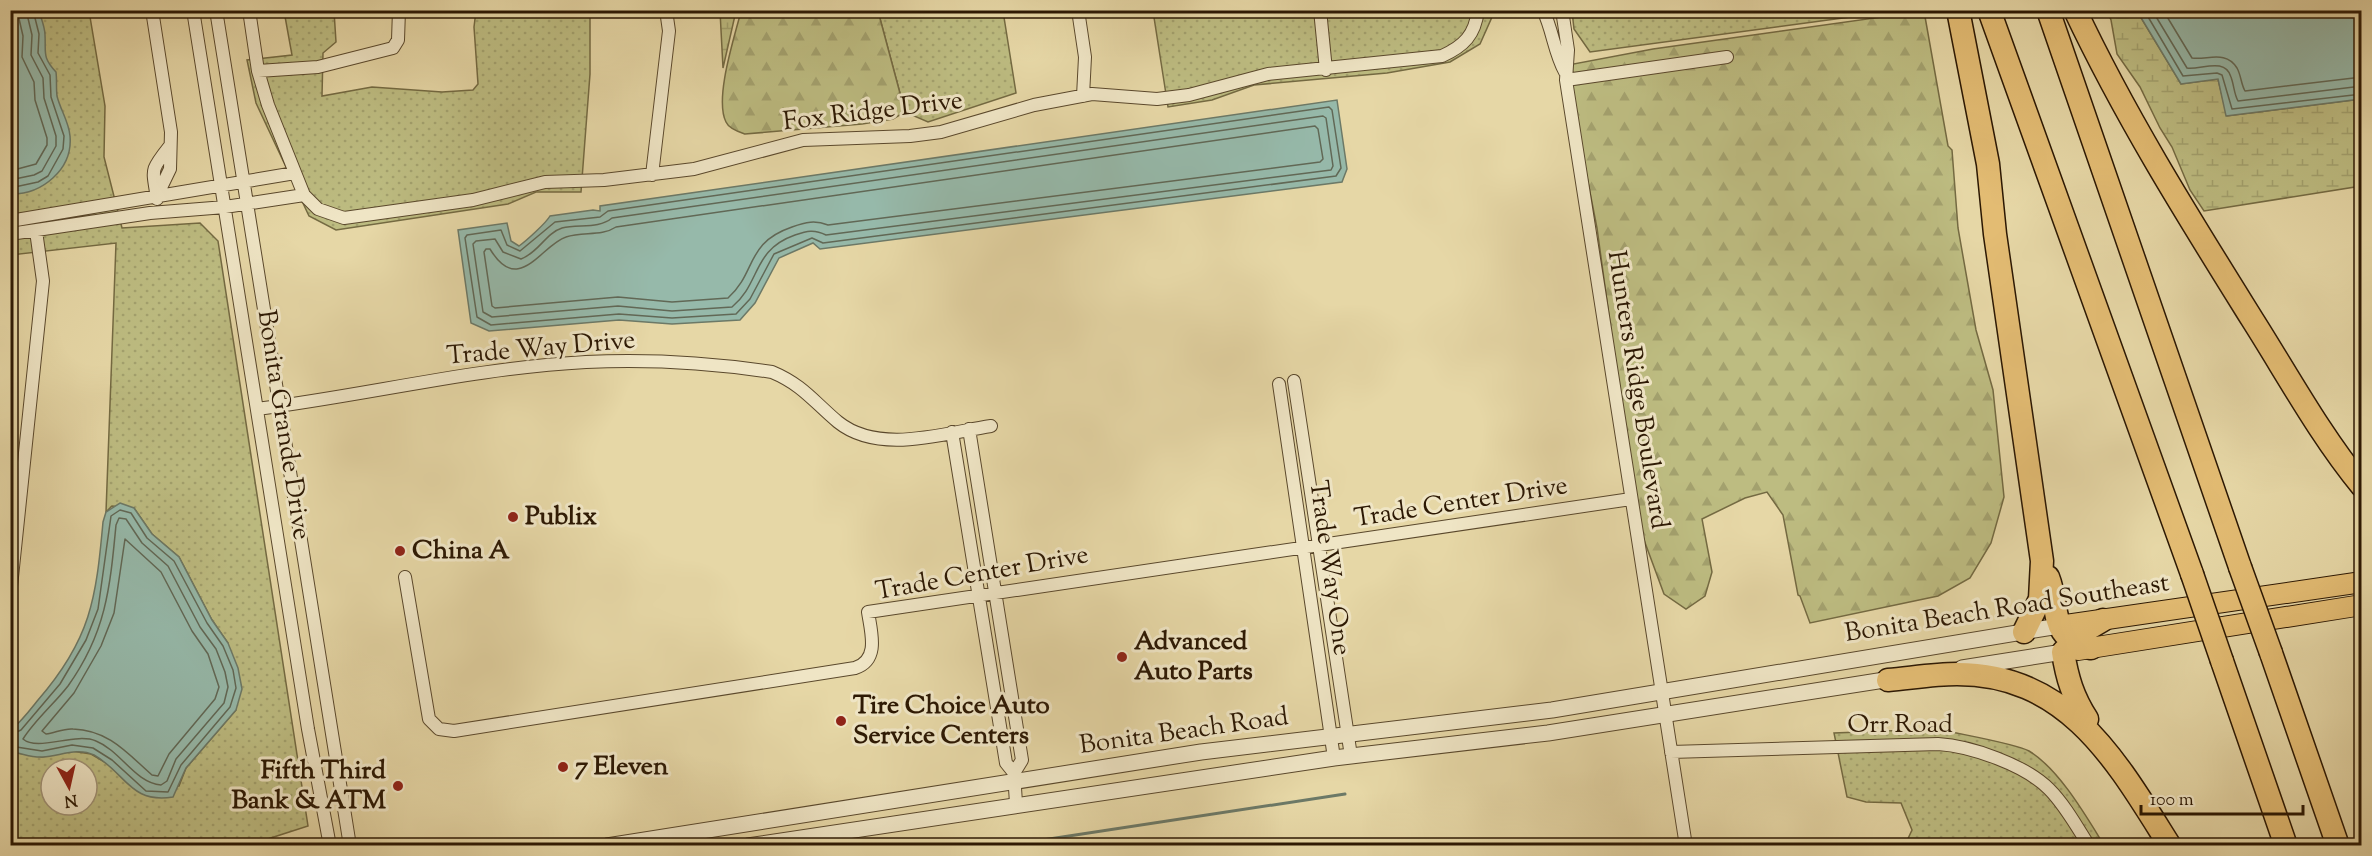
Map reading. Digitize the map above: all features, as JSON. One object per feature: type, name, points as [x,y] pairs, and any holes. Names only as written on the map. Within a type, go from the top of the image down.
[{"type":"highway","points":[[1958,10],[1988,164],[1998,257],[2042,561],[2040,599],[2024,632]]},
{"type":"highway","points":[[1989,10],[2192,574],[2286,846]]},
{"type":"highway","points":[[2048,10],[2338,846]]},
{"type":"highway","points":[[2075,10],[2112,83],[2176,197],[2358,484]]},
{"type":"highway","points":[[2042,561],[2071,642],[2067,677],[2074,698],[2170,846]]},
{"type":"highway","points":[[2071,642],[2103,620]]},
{"type":"highway","points":[[1888,680],[1958,674],[2010,682],[2037,692],[2060,705],[2080,722],[2127,777]]},
{"type":"main road","name":"Bonita Beach Road Southeast","points":[[2103,620],[2361,582]]},
{"type":"main road","name":"Bonita Beach Road Southeast","points":[[2071,642],[2361,605]]},
{"type":"street","points":[[152,10],[171,132],[169,147],[154,166],[152,182],[157,196],[158,213]]},
{"type":"street","name":"Bonita Grande Drive","points":[[193,10],[330,846]]},
{"type":"street","name":"Bonita Grande Drive","points":[[216,10],[350,846]]},
{"type":"street","points":[[10,234],[304,195],[268,105],[258,71],[249,10]]},
{"type":"street","points":[[258,71],[318,67],[393,48],[398,40],[399,10]]},
{"type":"street","points":[[652,175],[669,31],[666,10]]},
{"type":"street","points":[[1078,10],[1085,57],[1083,96]]},
{"type":"street","points":[[1320,10],[1326,70]]},
{"type":"street","name":"Fox Ridge Drive","points":[[304,195],[318,209],[344,218],[472,200],[545,182],[652,175],[721,164],[782,143],[803,140],[910,136],[941,132],[1034,105],[1083,96],[1124,95],[1157,99],[1189,96],[1252,77],[1442,57],[1460,48],[1472,35],[1479,10]]},
{"type":"street","name":"Hunters Ridge Boulevard","points":[[1543,10],[1549,23],[1556,56],[1565,76],[1686,846]]},
{"type":"street","name":"Hunters Ridge Boulevard","points":[[1562,10],[1568,50],[1565,76]]},
{"type":"street","points":[[1565,76],[1727,57]]},
{"type":"street","points":[[10,221],[295,173]]},
{"type":"street","points":[[10,596],[43,281],[36,231]]},
{"type":"street","name":"Trade Way Drive","points":[[257,409],[480,374],[587,362],[634,362],[772,372],[793,381],[839,423],[871,438],[886,440],[991,426]]},
{"type":"street","name":"Trade Way One","points":[[1294,381],[1351,756]]},
{"type":"street","name":"Trade Way One","points":[[1279,384],[1334,758]]},
{"type":"street","points":[[969,429],[1022,760],[1014,777]]},
{"type":"street","points":[[952,432],[1006,763],[1014,777],[1016,804]]},
{"type":"street","name":"Trade Center Drive","points":[[405,576],[429,718],[434,726],[445,732],[855,668],[867,662],[873,650],[868,612],[996,591],[1319,547],[1631,499]]},
{"type":"street","name":"Bonita Beach Road Southeast","points":[[1662,693],[2024,632],[2071,642]]},
{"type":"street","name":"Bonita Beach Road Southeast","points":[[1666,715],[1888,680],[2071,642]]},
{"type":"street","name":"Bonita Beach Road","points":[[607,846],[1014,777],[1201,752],[1508,716],[1662,693]]},
{"type":"street","name":"Bonita Beach Road","points":[[748,846],[1334,758],[1666,715]]},
{"type":"street","name":"Orr Road","points":[[1671,752],[1938,744],[1964,747],[2026,773],[2048,788],[2089,846]]},
{"type":"green space","points":[[1492,10],[1492,17],[1480,44],[1450,62],[1387,73],[1254,85],[1212,100],[1168,107],[1153,11]]},
{"type":"green space","points":[[1572,10],[1895,11],[1590,52],[1574,29]]},
{"type":"green space","points":[[10,11],[89,11],[105,106],[104,157],[122,228],[200,223],[218,241],[308,826],[249,845],[11,845],[11,752],[42,757],[39,757],[39,817],[99,817],[99,759],[130,785],[179,786],[186,768],[236,710],[228,643],[212,620],[179,557],[152,534],[134,508],[112,506],[106,512],[116,243],[11,255]]},
{"type":"green space","points":[[284,11],[334,11],[336,42],[323,53],[322,96],[372,87],[442,92],[473,90],[478,84],[474,27],[476,11],[590,11],[590,74],[581,192],[536,192],[508,204],[336,230],[309,216],[256,103],[247,60],[292,55]]},
{"type":"green space","points":[[720,11],[736,11],[723,68]]},
{"type":"green space","points":[[741,11],[878,11],[905,112],[893,119],[862,124],[745,134],[732,128],[726,122],[722,98]]},
{"type":"green space","points":[[878,11],[1003,11],[1016,93],[928,122],[905,112]]},
{"type":"green space","points":[[1924,11],[1948,146],[1952,150],[1958,228],[1976,330],[1993,390],[2004,497],[1991,543],[1970,578],[1938,596],[1810,623],[1798,595],[1783,515],[1767,492],[1745,498],[1702,519],[1712,572],[1705,596],[1686,609],[1664,594],[1637,521],[1597,228],[1572,100],[1568,65],[1653,49]]},
{"type":"green space","points":[[2107,11],[2137,11],[2181,84],[2218,79],[2227,116],[2361,99],[2361,186],[2204,211],[2190,190],[2172,147],[2140,87],[2117,54],[2111,20]]},
{"type":"green space","points":[[1938,729],[2029,751],[2051,769],[2061,781],[2104,845],[1905,845],[1912,830],[1901,803],[1866,802],[1847,797],[1834,733]]},
{"type":"green space","points":[[72,751],[96,757],[42,757]]},
{"type":"water","points":[[11,10],[39,11],[45,32],[46,55],[56,72],[57,96],[68,126],[70,148],[61,169],[44,185],[22,193],[10,194]]},
{"type":"water","points":[[2137,11],[2361,11],[2361,99],[2226,116],[2218,79],[2181,84]]},
{"type":"water","points":[[1337,100],[1347,169],[1342,182],[820,249],[813,243],[779,258],[755,303],[740,320],[672,324],[619,320],[489,331],[471,323],[458,230],[507,223],[511,241],[519,246],[550,216],[600,211],[600,206]]},
{"type":"water","points":[[120,503],[134,508],[152,534],[179,557],[212,620],[228,643],[238,668],[242,689],[236,710],[186,768],[173,797],[159,798],[138,792],[99,757],[88,753],[75,752],[39,757],[11,752],[11,730],[56,678],[70,657],[88,617],[106,512]]},
{"type":"waterway","points":[[1036,841],[1345,794]]},
{"type":"place","name":"Publix","points":[[513,517]]},
{"type":"place","name":"China A","points":[[400,551]]},
{"type":"place","name":"Advanced Auto Parts","points":[[1122,657]]},
{"type":"place","name":"Tire Choice Auto Service Centers","points":[[841,721]]},
{"type":"place","name":"7 Eleven","points":[[563,767]]},
{"type":"place","name":"Fifth Third Bank & ATM","points":[[398,786]]}]
